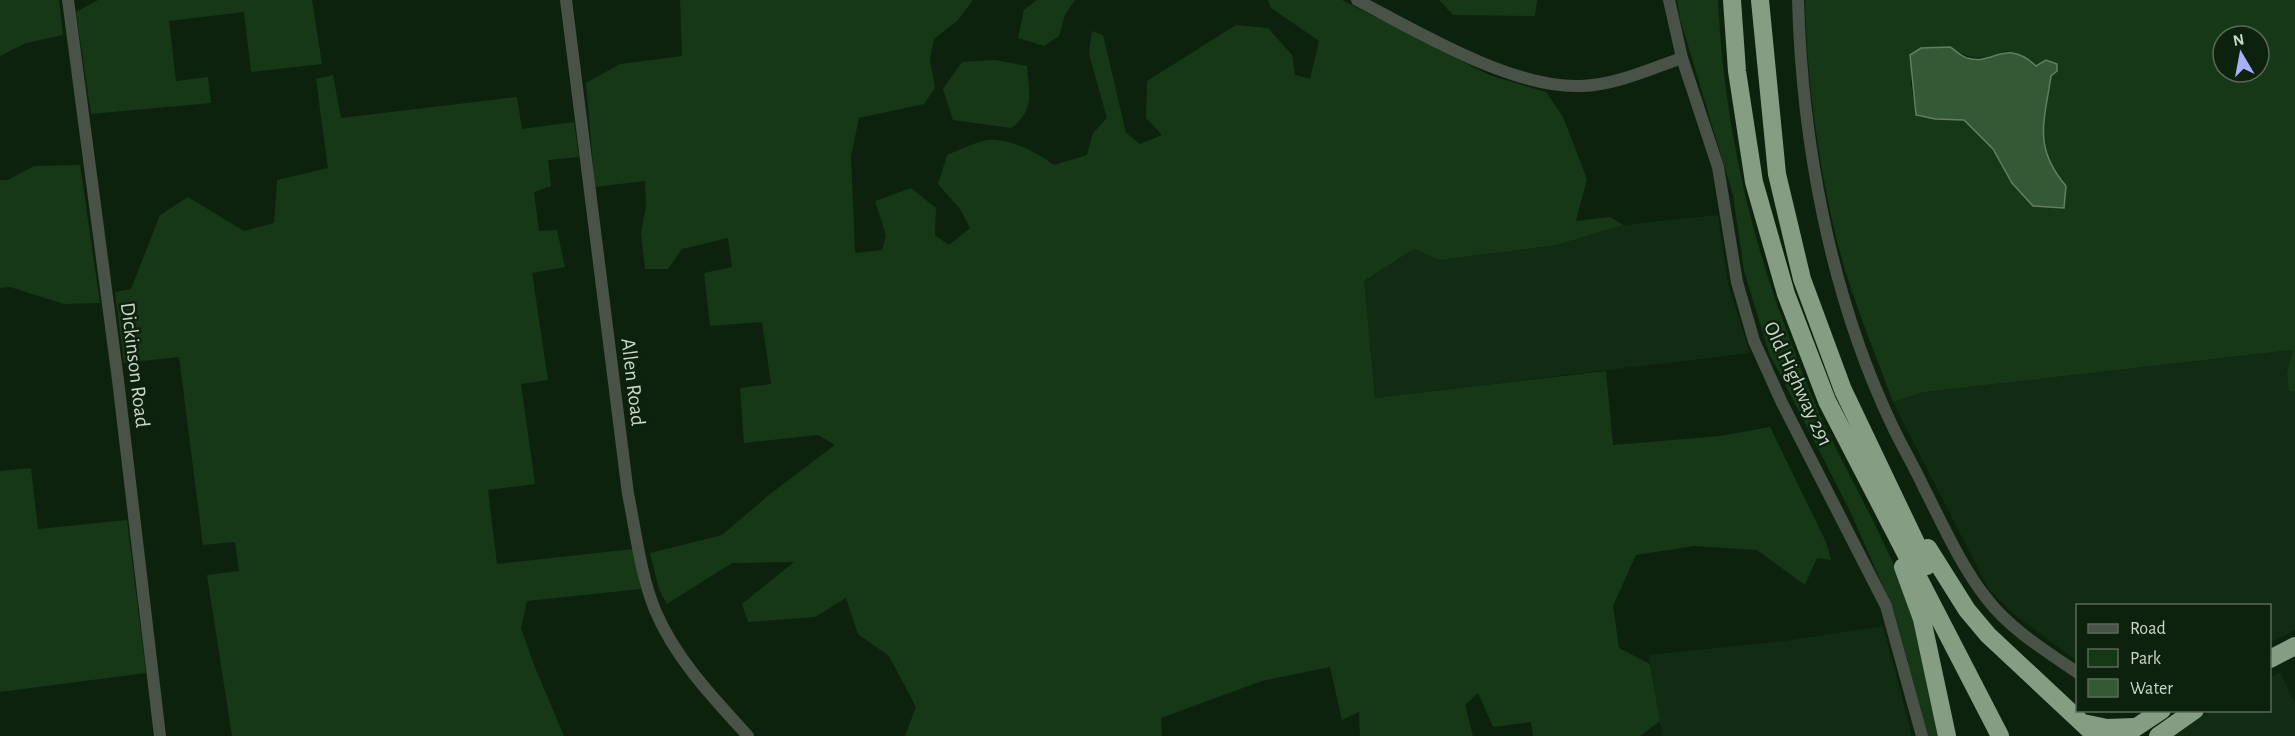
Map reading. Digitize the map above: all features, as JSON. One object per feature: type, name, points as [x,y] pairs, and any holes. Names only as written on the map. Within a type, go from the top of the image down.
[{"type":"highway","points":[[1732,0],[1737,71],[1754,182],[1786,294],[1827,401],[2000,736]]},
{"type":"highway","points":[[1760,0],[1778,174],[1802,279],[1843,390],[2014,736]]},
{"type":"highway","points":[[1891,490],[1967,610],[1988,635],[2096,736]]},
{"type":"highway","points":[[1891,528],[1922,619],[1947,736]]},
{"type":"highway","points":[[2271,658],[2295,646]]},
{"type":"highway","points":[[2082,723],[2128,732],[2160,712]]},
{"type":"highway","points":[[2158,736],[2194,712]]},
{"type":"street","name":"Dickinson Road","points":[[68,0],[118,380],[160,736]]},
{"type":"street","name":"Allen Road","points":[[566,0],[628,494],[643,573],[655,611],[673,645],[708,693],[748,736]]},
{"type":"street","points":[[1357,0],[1498,70],[1544,84],[1583,86],[1614,81],[1682,58]]},
{"type":"street","name":"Old Highway 291","points":[[1669,0],[1682,58],[1718,167],[1737,282],[1754,341],[1782,403],[1866,562],[1886,606],[1922,736]]},
{"type":"street","points":[[1798,0],[1802,79],[1818,191],[1850,314],[1891,423],[1965,565],[1986,598],[2024,635],[2076,672]]},
{"type":"shaded area","points":[[1718,215],[1727,280],[1750,353],[1375,398],[1363,282],[1414,249],[1440,260],[1557,245],[1623,225]]},
{"type":"shaded area","points":[[2294,350],[2289,391],[2295,392],[2295,630],[2271,642],[2271,604],[2076,604],[2076,660],[2012,613],[1988,588],[1893,402],[1924,392]]},
{"type":"shaded area","points":[[1883,626],[1912,736],[1662,736],[1649,655],[1785,641]]},
{"type":"shaded area","points":[[2280,672],[2295,703],[2295,736],[2174,736],[2209,712],[2271,712],[2271,677]]},
{"type":"green space","points":[[0,0],[59,0],[63,35],[26,43],[0,56]]},
{"type":"green space","points":[[98,0],[312,0],[322,64],[251,72],[244,12],[169,21],[176,81],[208,77],[211,103],[91,114],[76,12]]},
{"type":"green space","points":[[680,0],[973,0],[958,20],[934,39],[930,60],[935,88],[924,104],[859,118],[851,156],[855,253],[882,250],[886,235],[875,201],[911,188],[936,208],[935,235],[949,245],[970,228],[960,209],[938,184],[947,155],[983,141],[1001,140],[1030,150],[1054,165],[1087,155],[1093,133],[1107,118],[1089,54],[1092,31],[1103,35],[1126,133],[1140,144],[1162,135],[1146,118],[1147,81],[1236,25],[1268,28],[1292,55],[1295,75],[1310,79],[1319,41],[1271,8],[1268,0],[1342,0],[1489,75],[1546,92],[1563,117],[1587,179],[1576,221],[1610,217],[1623,225],[1557,245],[1440,260],[1414,249],[1364,281],[1375,398],[1606,371],[1613,445],[1720,436],[1770,427],[1826,542],[1831,560],[1817,558],[1805,585],[1757,550],[1694,546],[1636,555],[1613,606],[1619,648],[1650,664],[1660,721],[1640,736],[1533,736],[1531,722],[1493,727],[1478,693],[1465,705],[1473,736],[1360,736],[1359,712],[1342,720],[1330,667],[1262,681],[1161,718],[1162,736],[905,736],[916,707],[889,656],[858,634],[846,598],[815,617],[748,622],[742,604],[794,562],[732,563],[667,604],[659,589],[650,553],[722,535],[770,494],[835,445],[818,435],[744,443],[740,388],[771,384],[762,322],[710,326],[704,273],[732,267],[728,238],[682,249],[668,269],[645,269],[641,233],[646,207],[645,181],[595,187],[586,83],[620,64],[682,56]]},
{"type":"green space","points":[[1037,0],[1075,0],[1065,15],[1059,36],[1044,46],[1018,38],[1024,10]]},
{"type":"green space","points":[[1439,0],[1537,0],[1535,16],[1453,15]]},
{"type":"green space","points":[[1677,0],[1718,0],[1731,126],[1760,251],[1817,409],[1883,541],[1905,591],[1922,645],[1940,736],[1928,736],[1894,611],[1849,509],[1769,353],[1744,271],[1733,195],[1680,19]]},
{"type":"green space","points":[[1805,0],[2295,0],[2295,392],[2289,391],[2287,373],[2293,350],[1924,392],[1893,402],[1856,303],[1836,238],[1822,171],[1809,67]],"holes":[[[1950,47],[1977,58],[2006,51],[2036,66],[2057,71],[2051,76],[2043,134],[2048,159],[2065,186],[2012,183],[1993,149],[1964,120],[1916,114],[1911,85],[1911,55]]]},
{"type":"green space","points":[[995,60],[1027,66],[1029,101],[1024,115],[1011,128],[953,120],[943,89],[962,62]]},
{"type":"green space","points":[[333,75],[341,118],[517,97],[522,129],[574,122],[579,157],[548,160],[551,186],[534,192],[539,231],[557,230],[565,267],[532,273],[548,380],[521,384],[535,484],[488,490],[497,564],[633,549],[641,589],[527,601],[521,628],[564,736],[232,736],[207,575],[239,571],[235,542],[203,545],[179,357],[124,363],[115,292],[131,289],[160,215],[188,197],[244,231],[274,223],[277,180],[328,168],[316,79]]},
{"type":"green space","points":[[80,165],[100,303],[64,304],[10,287],[0,288],[0,180],[8,180],[34,166]]},
{"type":"green space","points":[[31,468],[38,529],[127,520],[146,673],[0,692],[0,471]]},
{"type":"water","points":[[1950,47],[1967,58],[1985,59],[2008,53],[2025,58],[2036,66],[2046,60],[2057,64],[2057,71],[2051,76],[2044,134],[2049,159],[2066,186],[2064,208],[2033,206],[2012,183],[1993,149],[1964,120],[1935,119],[1916,115],[1910,55],[1921,48]]}]
